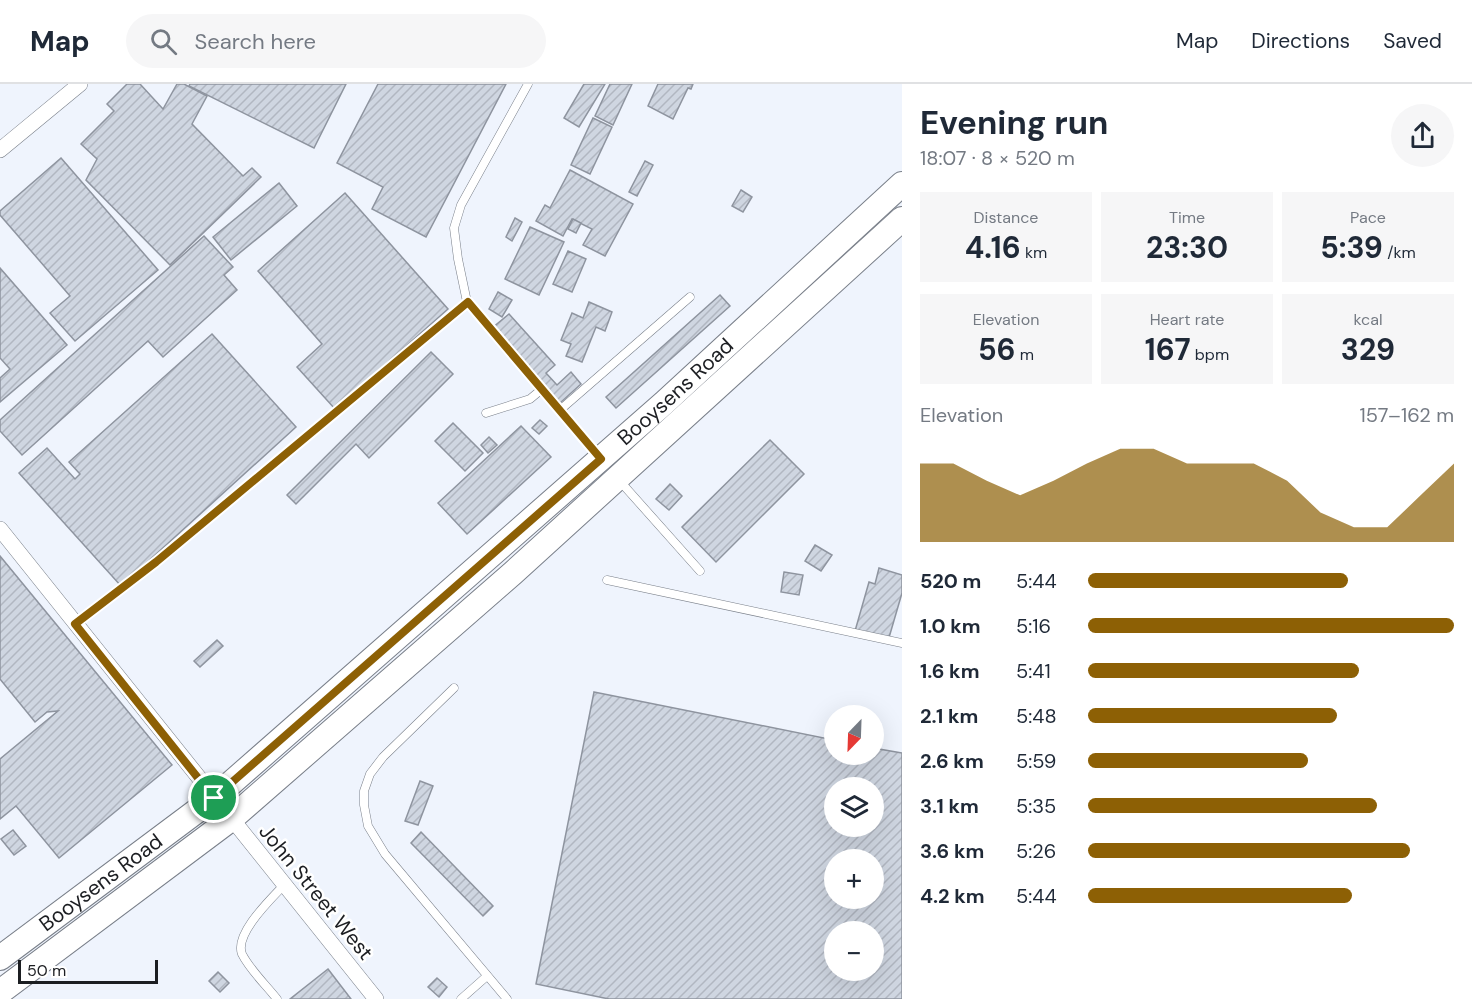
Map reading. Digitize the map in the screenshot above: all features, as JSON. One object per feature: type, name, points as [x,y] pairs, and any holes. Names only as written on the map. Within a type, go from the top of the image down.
[{"type":"main road","name":"Booysens Road","points":[[0,958],[214,798],[664,403],[902,184]]},
{"type":"main road","name":"Booysens Road","points":[[0,992],[231,819],[513,573],[902,219]]},
{"type":"street","points":[[0,150],[79,84]]},
{"type":"street","name":"John Street West","points":[[0,529],[376,999]]},
{"type":"lane","points":[[528,84],[461,205],[454,228],[468,302],[601,459]]},
{"type":"lane","points":[[560,410],[690,297]]},
{"type":"lane","points":[[75,624],[156,562],[468,302]]},
{"type":"lane","points":[[486,413],[530,399],[542,389]]},
{"type":"lane","points":[[617,478],[699,571]]},
{"type":"lane","points":[[608,580],[902,644]]},
{"type":"lane","points":[[454,688],[383,757],[370,774],[364,791],[364,805],[368,826],[385,854],[507,999]]},
{"type":"lane","points":[[277,999],[243,957],[241,942],[250,925],[284,885]]},
{"type":"lane","points":[[461,999],[487,976]]},
{"type":"building","points":[[127,84],[140,84],[163,109],[177,84],[184,84],[207,96],[192,124],[243,176],[252,168],[261,177],[170,265],[86,180],[97,159],[81,144],[114,111],[107,104]]},
{"type":"building","points":[[190,84],[346,84],[314,148],[189,86]]},
{"type":"building","points":[[378,84],[506,84],[426,237],[372,209],[383,187],[337,163]]},
{"type":"building","points":[[584,84],[605,84],[579,127],[564,118]]},
{"type":"building","points":[[610,84],[632,84],[613,125],[595,116]]},
{"type":"building","points":[[658,84],[693,84],[691,89],[688,88],[673,119],[648,106]]},
{"type":"building","points":[[593,118],[612,127],[590,174],[571,165]]},
{"type":"building","points":[[61,158],[158,270],[75,341],[50,313],[70,296],[0,215],[0,211]]},
{"type":"building","points":[[645,161],[653,165],[637,196],[629,192]]},
{"type":"building","points":[[570,170],[633,204],[605,256],[583,245],[592,229],[572,219],[563,236],[536,221],[545,205],[550,208]]},
{"type":"building","points":[[279,183],[297,206],[231,260],[213,237]]},
{"type":"building","points":[[741,190],[752,197],[743,212],[732,206]]},
{"type":"building","points":[[345,193],[448,309],[335,409],[297,367],[322,344],[258,271]]},
{"type":"building","points":[[515,218],[522,222],[512,241],[506,237]]},
{"type":"building","points":[[573,219],[581,223],[576,233],[568,229]]},
{"type":"building","points":[[530,227],[564,242],[539,295],[505,279]]},
{"type":"building","points":[[204,236],[233,267],[224,275],[237,290],[163,357],[148,341],[22,455],[0,431],[0,420]]},
{"type":"building","points":[[568,251],[586,259],[572,292],[553,284]]},
{"type":"building","points":[[0,268],[67,345],[0,402],[0,378],[10,369],[0,358]]},
{"type":"building","points":[[498,292],[512,300],[502,317],[489,309]]},
{"type":"building","points":[[720,295],[730,306],[616,408],[606,397]]},
{"type":"building","points":[[589,302],[612,312],[605,331],[596,327],[582,362],[566,356],[571,344],[561,340],[572,313],[583,318]]},
{"type":"building","points":[[509,314],[555,365],[546,373],[557,385],[571,372],[581,384],[560,403],[492,328]]},
{"type":"building","points":[[212,334],[296,427],[121,586],[19,473],[47,448],[75,479],[80,474],[69,462]]},
{"type":"building","points":[[431,352],[453,374],[369,458],[356,444],[296,504],[287,495]]},
{"type":"building","points":[[540,420],[547,426],[539,434],[532,428]]},
{"type":"building","points":[[453,423],[483,453],[465,471],[435,441]]},
{"type":"building","points":[[521,426],[551,457],[467,534],[438,503]]},
{"type":"building","points":[[489,437],[497,445],[488,453],[481,445]]},
{"type":"building","points":[[770,440],[804,474],[716,562],[682,527]]},
{"type":"building","points":[[670,484],[682,496],[669,510],[656,499]]},
{"type":"building","points":[[815,545],[832,555],[821,571],[805,561]]},
{"type":"building","points":[[0,556],[172,765],[59,858],[16,806],[0,819],[0,759],[58,711],[47,712],[35,722],[0,679]]},
{"type":"building","points":[[879,568],[902,575],[902,593],[888,641],[855,631],[869,582],[875,584]]},
{"type":"building","points":[[784,572],[803,575],[799,595],[781,592]]},
{"type":"building","points":[[217,640],[223,646],[200,667],[194,661]]},
{"type":"building","points":[[594,692],[824,738],[824,765],[884,765],[884,750],[902,753],[902,999],[609,999],[536,984]]},
{"type":"building","points":[[420,781],[433,786],[418,825],[405,821]]},
{"type":"building","points":[[13,830],[26,846],[14,855],[1,839]]},
{"type":"building","points":[[421,832],[493,906],[483,916],[411,843]]},
{"type":"building","points":[[328,969],[351,999],[290,999]]},
{"type":"building","points":[[218,972],[229,983],[220,992],[209,981]]},
{"type":"building","points":[[437,978],[447,987],[439,997],[428,987]]},
{"type":"route","points":[[468,302],[601,459],[214,798],[75,624],[156,562],[468,302]]}]
